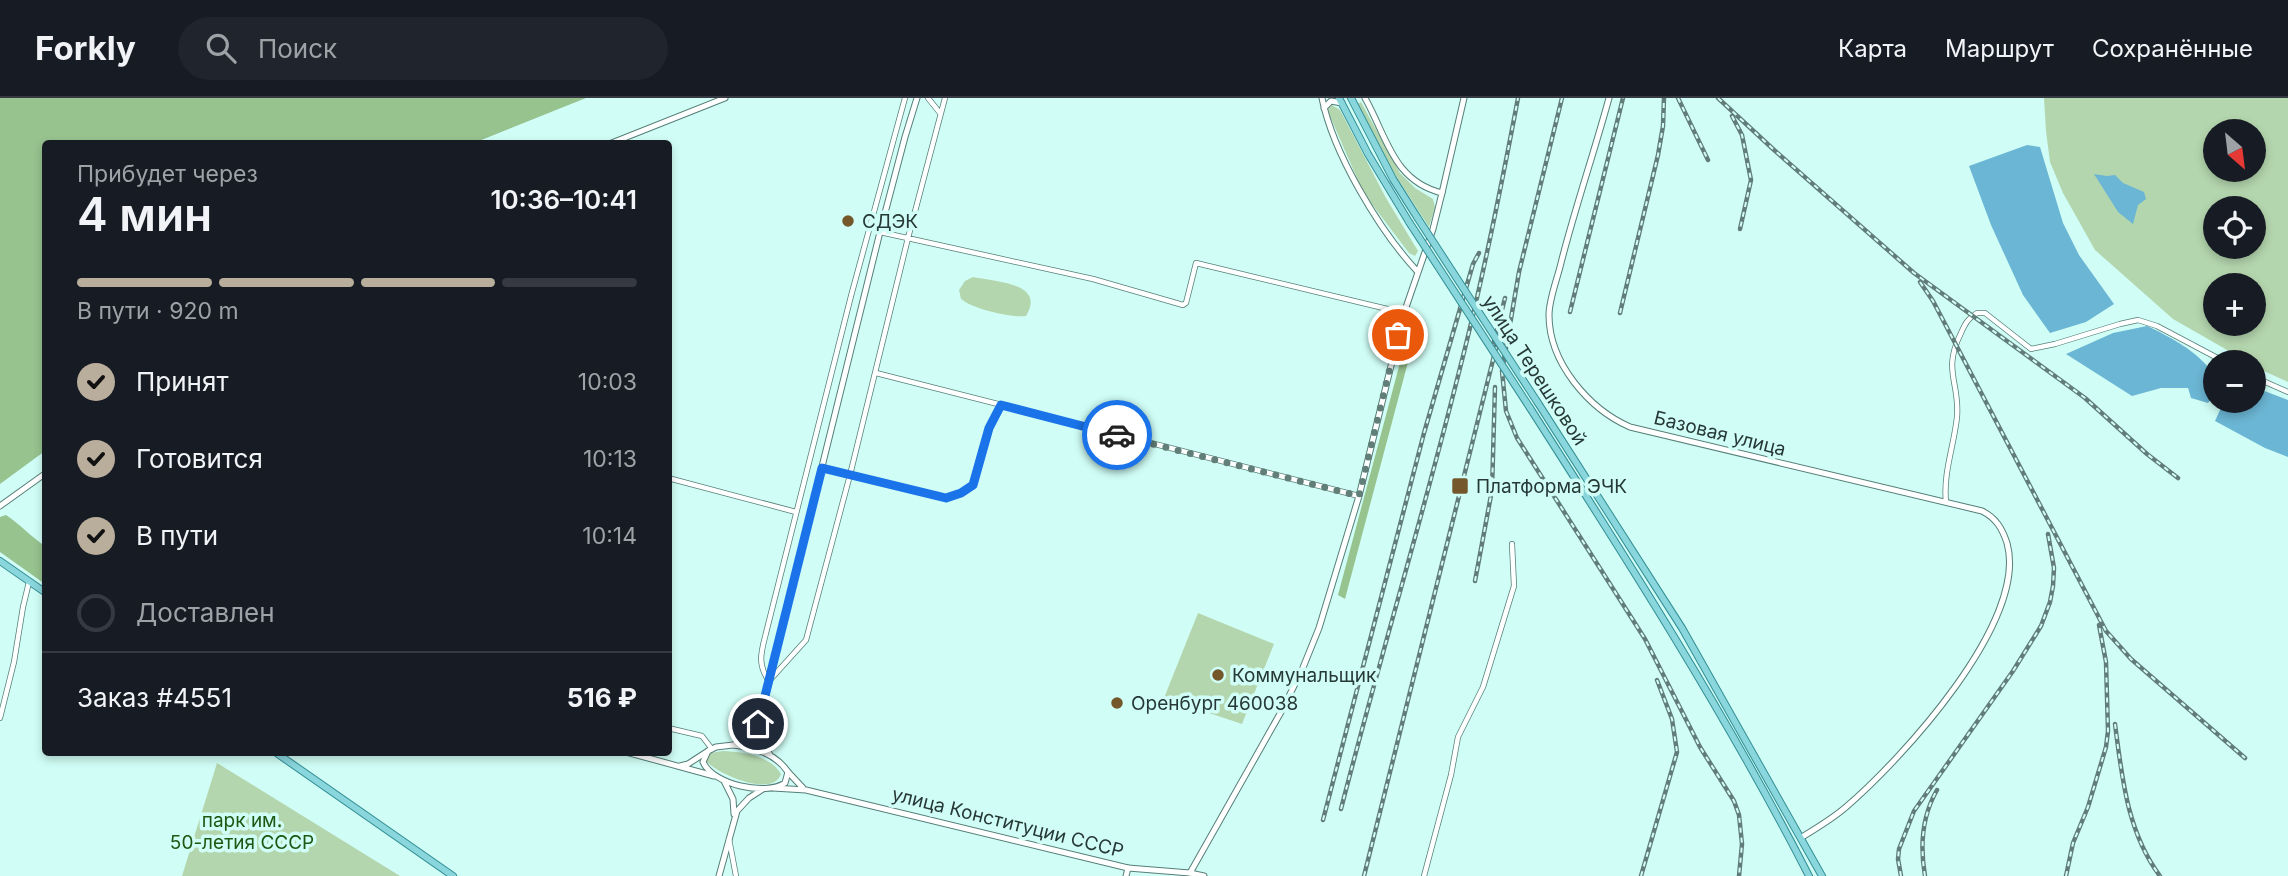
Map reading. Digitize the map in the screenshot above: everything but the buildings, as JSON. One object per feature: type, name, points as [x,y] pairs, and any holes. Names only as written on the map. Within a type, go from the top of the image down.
[{"type":"main road","points":[[619,140],[725,98]]},
{"type":"main road","points":[[769,755],[760,733],[769,681],[880,232],[917,98]]},
{"type":"main road","points":[[1322,98],[1339,145],[1364,200],[1417,271]]},
{"type":"main road","points":[[1365,98],[1403,170],[1417,183],[1442,193]]},
{"type":"main road","points":[[1190,873],[1302,670],[1324,614],[1359,496],[1404,313],[1433,229],[1464,98]]},
{"type":"main road","name":"Базовая улица","points":[[1609,98],[1549,312],[1556,347],[1572,379],[1590,401],[1616,421],[1652,433],[1989,514],[2005,537],[2010,556],[2006,591],[1994,621],[1958,684],[1917,733],[1847,806],[1802,837]]},
{"type":"main road","name":"улица Терешковой","points":[[1352,99],[1393,179],[1636,553],[1712,679],[1822,876]]},
{"type":"main road","points":[[1324,108],[1331,101],[1341,101]]},
{"type":"main road","name":"улица Терешковой","points":[[1341,101],[1368,154],[1409,222],[1666,622],[1810,876]]},
{"type":"main road","points":[[0,506],[42,476]]},
{"type":"main road","points":[[0,561],[42,590]]},
{"type":"main road","points":[[1703,684],[1712,679]]},
{"type":"main road","points":[[677,766],[688,764],[710,750],[733,745],[747,737],[761,717]]},
{"type":"main road","points":[[733,745],[769,755],[806,790]]},
{"type":"main road","points":[[710,750],[704,758],[704,766],[717,776]]},
{"type":"main road","points":[[281,756],[453,876]]},
{"type":"main road","points":[[641,756],[717,776]]},
{"type":"main road","points":[[773,788],[785,783],[788,772]]},
{"type":"main road","name":"улица Конституции СССР","points":[[717,776],[742,786],[806,790],[1128,868],[1204,876]]},
{"type":"main road","points":[[724,780],[733,799],[734,817]]},
{"type":"main road","points":[[719,876],[734,817],[743,802],[763,789]]},
{"type":"main road","points":[[1792,842],[1802,837]]},
{"type":"main road","points":[[1126,876],[1128,868]]},
{"type":"street","points":[[905,98],[858,271],[762,653],[762,671],[769,681],[806,640],[945,98]]},
{"type":"street","points":[[930,98],[940,114]]},
{"type":"street","points":[[880,232],[1093,279],[1183,305],[1186,303],[1196,263],[1404,313]]},
{"type":"street","points":[[1946,502],[1945,480],[1957,409],[1952,355],[1966,323],[1977,313],[1985,313],[2031,349],[2138,320],[2157,326],[2203,350]]},
{"type":"street","points":[[876,373],[1359,496]]},
{"type":"street","points":[[2266,382],[2288,392]]},
{"type":"street","points":[[829,386],[841,390]]},
{"type":"street","points":[[822,468],[946,498],[961,493],[973,485],[989,428],[1001,405]]},
{"type":"street","points":[[672,479],[796,512]]},
{"type":"street","points":[[1424,876],[1451,775],[1458,737],[1483,687],[1514,586],[1512,544]]},
{"type":"street","points":[[0,718],[29,582]]},
{"type":"street","points":[[672,729],[702,736],[710,750]]},
{"type":"street","points":[[729,837],[736,876]]},
{"type":"green space","points":[[0,98],[586,98],[481,140],[42,140],[42,453],[0,484]]},
{"type":"green space","points":[[2044,98],[2288,98],[2288,382],[2266,372],[2266,350],[2227,350],[2173,319],[2095,250],[2063,193],[2050,162]]},
{"type":"green space","points":[[1361,102],[1400,173],[1415,188],[1433,199],[1435,207],[1429,227],[1385,159],[1357,104]]},
{"type":"green space","points":[[1332,105],[1340,110],[1386,198],[1418,251],[1415,256],[1409,253],[1360,185],[1329,114],[1328,109]]},
{"type":"green space","points":[[973,277],[1006,283],[1024,290],[1030,297],[1026,316],[992,312],[961,299],[959,290],[965,281]]},
{"type":"green space","points":[[1405,344],[1412,347],[1345,599],[1338,595]]},
{"type":"green space","points":[[6,515],[42,544],[42,582],[0,552],[0,517]]},
{"type":"green space","name":"Коммунальщик","points":[[1198,613],[1274,644],[1242,724],[1164,698]]},
{"type":"green space","points":[[723,751],[763,759],[781,774],[776,781],[768,784],[734,778],[707,762],[706,757],[710,753]]},
{"type":"green space","name":"парк им. 50-летия СССР","points":[[217,763],[400,876],[182,876]]},
{"type":"water","points":[[2027,145],[2040,147],[2063,223],[2079,255],[2114,304],[2086,322],[2050,333],[2023,295],[1991,225],[1969,166]]},
{"type":"water","points":[[2094,174],[2115,175],[2123,183],[2144,192],[2146,199],[2138,205],[2133,224],[2118,212]]},
{"type":"water","points":[[2147,326],[2193,353],[2203,361],[2203,402],[2191,398],[2188,388],[2161,388],[2132,396],[2066,354],[2113,333]]},
{"type":"water","points":[[2266,392],[2288,400],[2288,457],[2265,448],[2215,421],[2219,413],[2266,413]]},
{"type":"railway","points":[[1341,809],[1468,335],[1518,98]]},
{"type":"railway","points":[[1562,98],[1519,272],[1502,371],[1506,411],[1517,438],[1645,639],[1700,747],[1734,801],[1739,815],[1742,844],[1739,876]]},
{"type":"railway","points":[[1570,312],[1623,98]]},
{"type":"railway","points":[[1620,313],[1658,155],[1664,98]]},
{"type":"railway","points":[[1678,98],[1708,160]]},
{"type":"railway","points":[[1718,98],[1914,273],[2085,398],[2178,478]]},
{"type":"railway","points":[[1732,116],[1742,135],[1751,180],[1740,229]]},
{"type":"railway","points":[[1323,820],[1424,433],[1473,264],[1479,253]]},
{"type":"railway","points":[[1920,282],[1933,301],[2106,631],[2131,659],[2245,758]]},
{"type":"railway","points":[[1492,349],[1505,298]]},
{"type":"railway","points":[[1364,876],[1498,340]]},
{"type":"railway","points":[[1475,581],[1492,490],[1495,387]]},
{"type":"railway","points":[[1901,876],[1899,849],[1914,811],[2013,671],[2041,626],[2053,586],[2054,568],[2048,534]]},
{"type":"railway","points":[[2066,876],[2073,843],[2088,807],[2106,747],[2106,662],[2099,625]]},
{"type":"railway","points":[[1641,876],[1677,752],[1672,719],[1657,680]]},
{"type":"railway","points":[[2115,724],[2133,823],[2160,876]]},
{"type":"railway","points":[[1925,876],[1924,832],[1928,810],[1937,790]]},
{"type":"way so far","points":[[1117,435],[1359,496],[1398,335]]},
{"type":"place","name":"СДЭК","points":[[848,221]]},
{"type":"place","name":"Платформа ЭЧК","points":[[1460,486]]},
{"type":"place","name":"Коммунальщик","points":[[1218,675]]},
{"type":"place","name":"Оренбург 460038","points":[[1117,703]]},
{"type":"route","points":[[758,724],[822,468],[946,498],[973,485],[989,428],[1001,405],[1117,435]]}]
